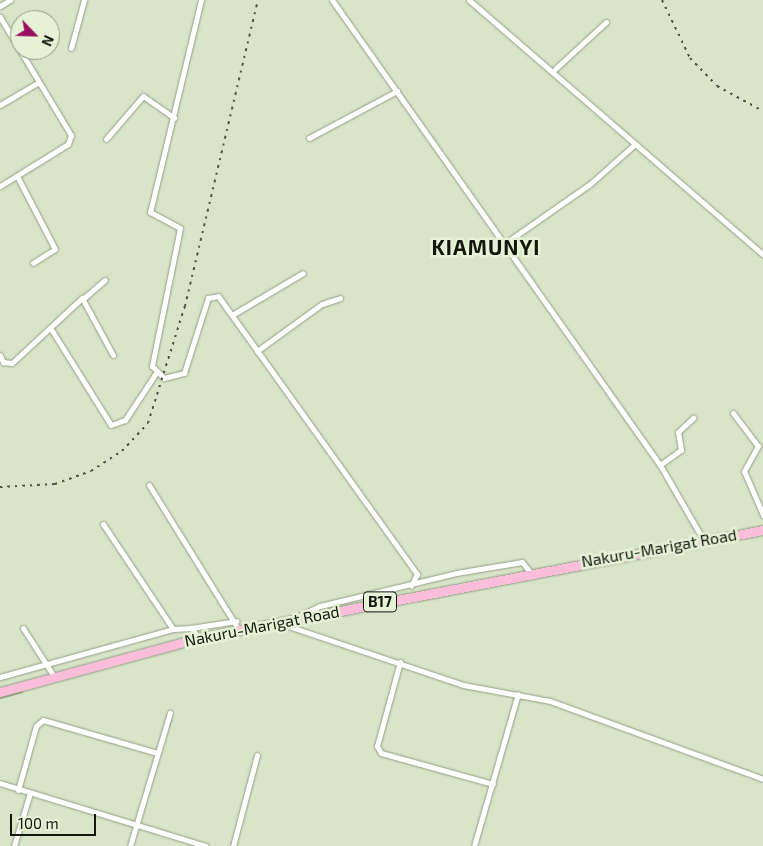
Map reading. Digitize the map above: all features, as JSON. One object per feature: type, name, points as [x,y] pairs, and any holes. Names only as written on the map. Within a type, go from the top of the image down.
[{"type":"main road","name":"Nakuru-Marigat Road","points":[[0,692],[53,675],[199,638],[238,626],[280,623],[530,572],[763,530]]},
{"type":"street","points":[[0,6],[10,0]]},
{"type":"street","points":[[71,48],[84,0]]},
{"type":"street","points":[[202,0],[150,212],[180,228],[151,358],[156,373],[169,379],[184,373],[208,298],[218,296],[423,582]]},
{"type":"street","points":[[332,0],[660,465],[704,540]]},
{"type":"street","points":[[468,0],[554,70],[634,145],[763,256]]},
{"type":"street","points":[[0,17],[39,82],[70,140],[0,186]]},
{"type":"street","points":[[554,70],[606,22]]},
{"type":"street","points":[[0,105],[39,82]]},
{"type":"street","points":[[309,138],[397,91]]},
{"type":"street","points":[[106,139],[143,96],[174,118]]},
{"type":"street","points":[[504,244],[590,184],[634,145]]},
{"type":"street","points":[[17,176],[56,249],[33,264]]},
{"type":"street","points":[[232,315],[303,273]]},
{"type":"street","points":[[0,355],[3,362],[12,363],[105,280]]},
{"type":"street","points":[[257,351],[322,304],[340,298]]},
{"type":"street","points":[[83,299],[113,355]]},
{"type":"street","points":[[51,329],[111,425],[132,413],[156,373]]},
{"type":"street","points":[[733,413],[758,446],[744,471],[763,515]]},
{"type":"street","points":[[660,465],[681,450],[678,432],[693,418]]},
{"type":"street","points":[[0,677],[173,629],[238,626],[149,485]]},
{"type":"street","points":[[103,524],[173,629]]},
{"type":"street","points":[[290,621],[320,606],[423,582],[522,562],[530,572]]},
{"type":"street","points":[[411,586],[417,574]]},
{"type":"street","points":[[280,623],[400,662],[463,685],[518,694],[763,779]]},
{"type":"street","points":[[22,628],[47,663],[53,675]]},
{"type":"street","points":[[191,628],[199,638]]},
{"type":"street","points":[[400,662],[377,746],[381,752],[493,784]]},
{"type":"street","points":[[474,846],[518,694]]},
{"type":"street","points":[[130,846],[170,713]]},
{"type":"street","points":[[18,790],[36,726],[43,720],[157,753]]},
{"type":"street","points":[[233,846],[257,755]]},
{"type":"street","points":[[0,783],[136,827],[206,846]]},
{"type":"street","points":[[14,846],[30,793]]},
{"type":"waterway","points":[[0,698],[22,692]]},
{"type":"waterway","points":[[169,726],[171,719]]},
{"type":"waterway","points":[[153,778],[155,771]]},
{"type":"railway","points":[[0,487],[55,484],[91,471],[122,451],[148,423],[185,306],[258,0]]},
{"type":"railway","points":[[662,0],[690,58],[717,86],[763,111]]},
{"type":"district","name":"KIAMUNYI","points":[[486,247]]}]
